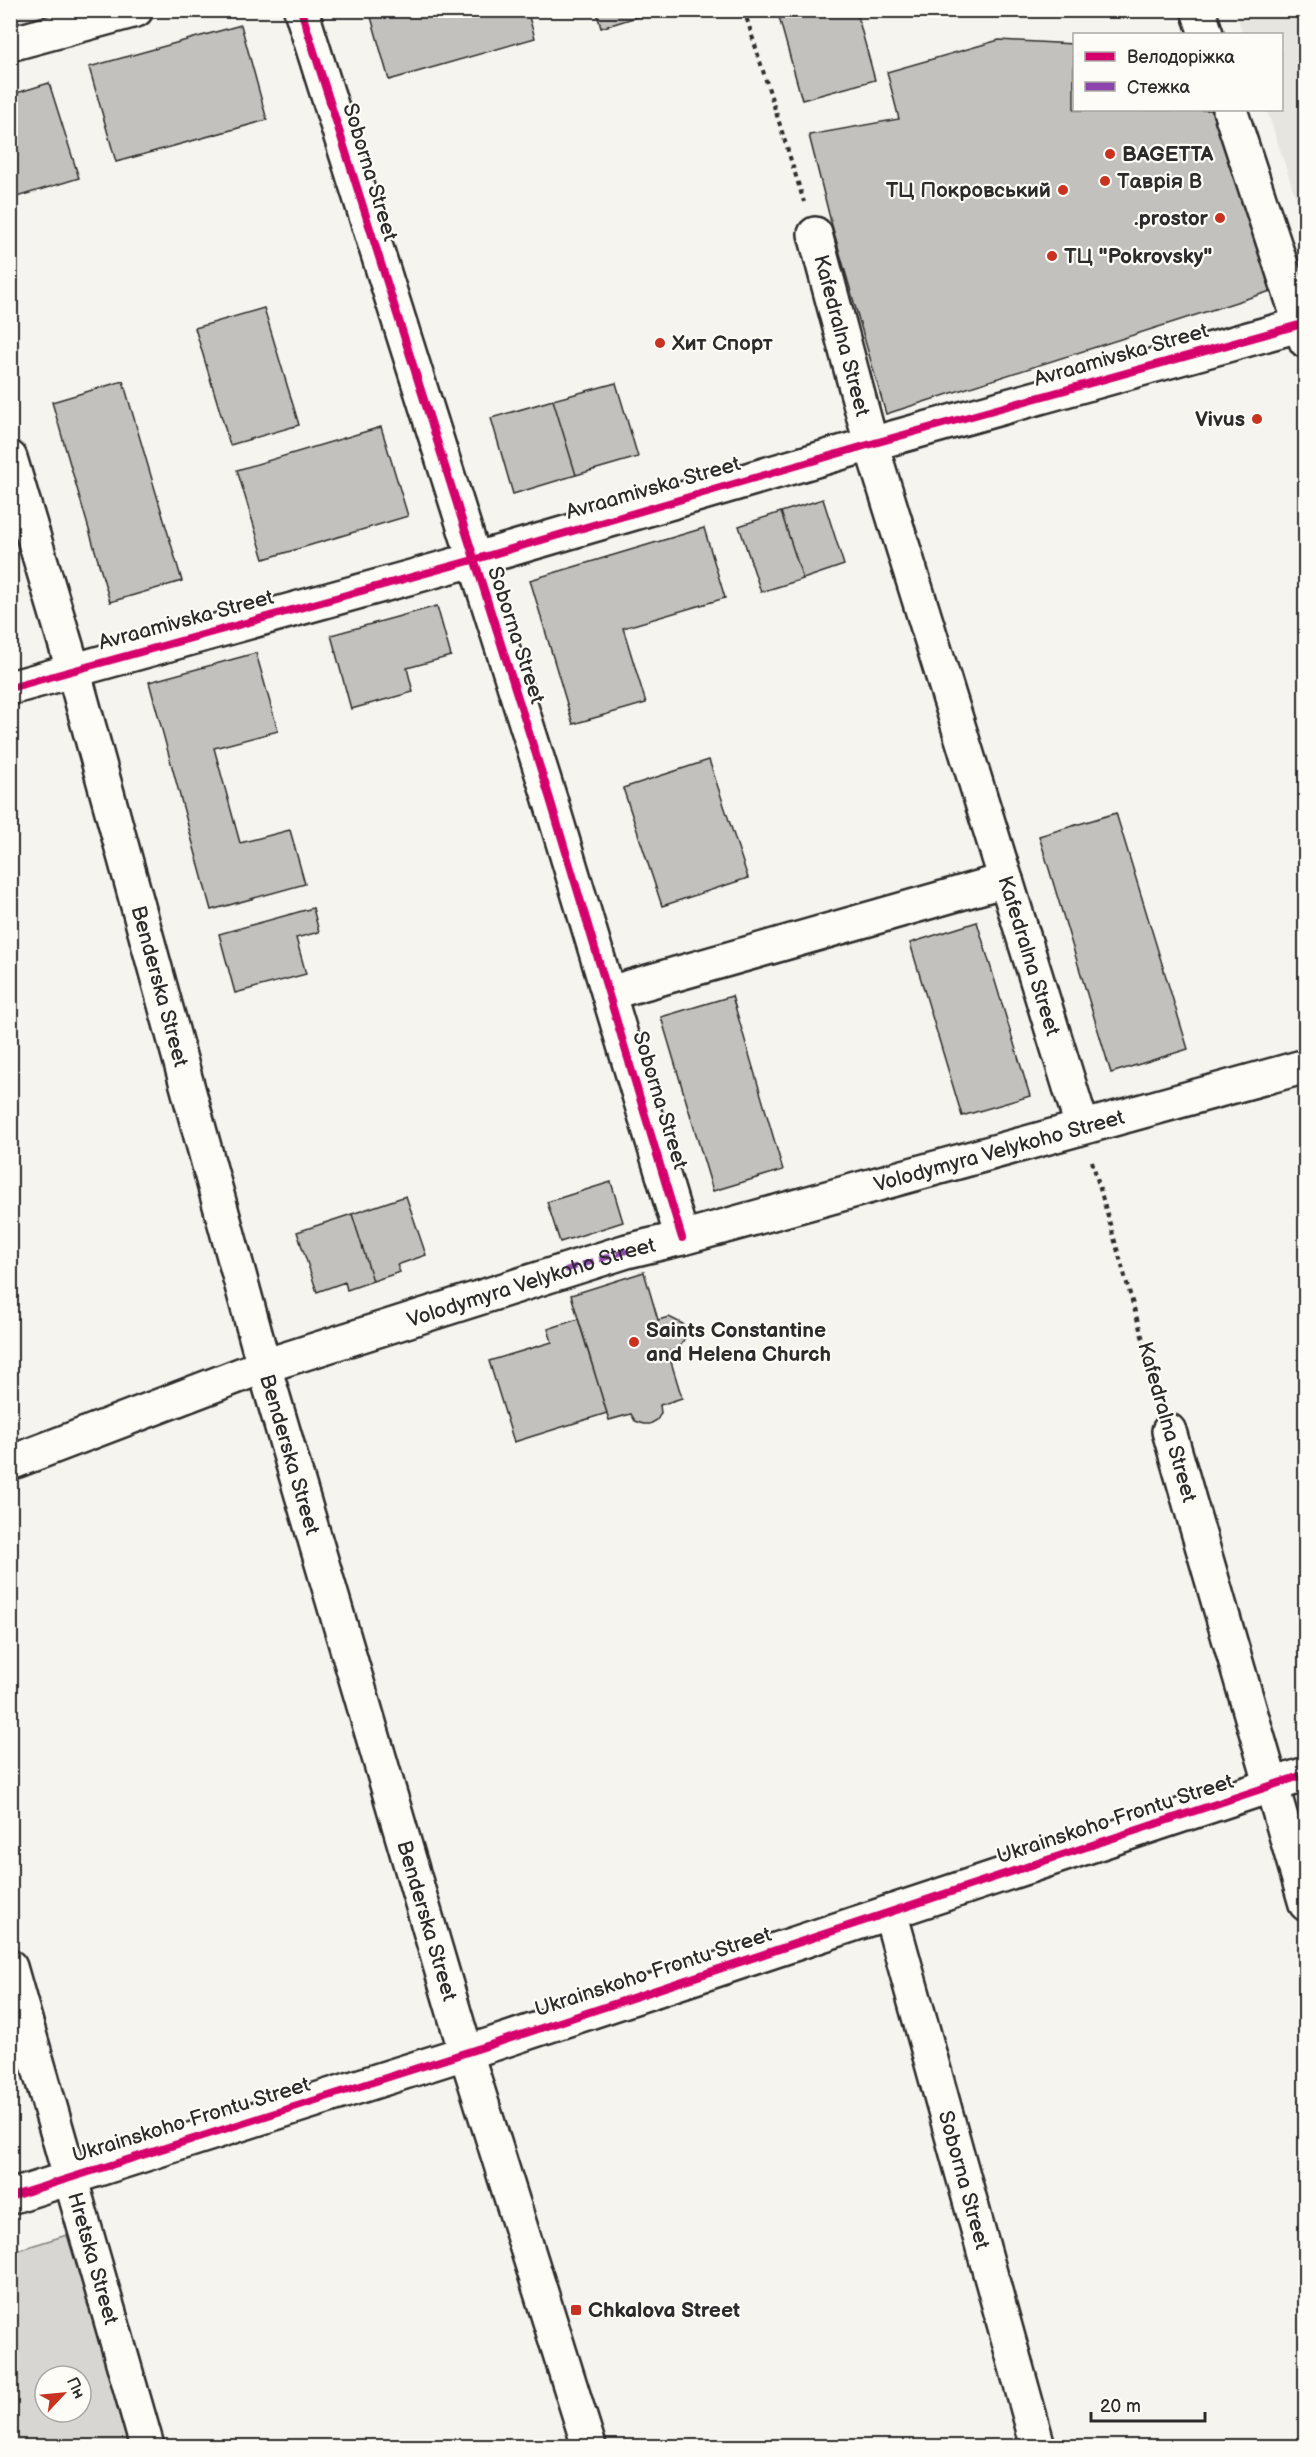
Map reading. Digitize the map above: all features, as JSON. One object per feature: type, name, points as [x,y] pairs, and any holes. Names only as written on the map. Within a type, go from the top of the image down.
[{"type":"street","points":[[10,44],[136,10]]},
{"type":"street","name":"Soborna Street","points":[[301,10],[550,799],[682,1238]]},
{"type":"street","points":[[1198,10],[1206,33]]},
{"type":"street","points":[[1230,111],[1304,329]]},
{"type":"street","name":"Kafedralna Street","points":[[814,234],[871,444],[1082,1126]]},
{"type":"street","name":"Avraamivska Street","points":[[10,688],[473,560],[871,444],[1304,329]]},
{"type":"street","name":"Benderska Street","points":[[10,458],[73,669],[264,1366],[466,2053],[590,2446]]},
{"type":"street","points":[[609,993],[1006,880]]},
{"type":"street","name":"Volodymyra Velykoho Street","points":[[10,1462],[264,1366],[565,1270],[1305,1065]]},
{"type":"street","name":"Kafedralna Street","points":[[1169,1431],[1305,1904]]},
{"type":"street","name":"Ukrainskoho Frontu Street","points":[[10,2197],[466,2053],[1305,1774]]},
{"type":"street","name":"Soborna Street","points":[[890,1912],[1038,2446]]},
{"type":"street","name":"Hretska Street","points":[[10,1967],[147,2446]]},
{"type":"shaded area","points":[[11,11],[68,11],[11,27]]},
{"type":"shaded area","points":[[1235,11],[1305,11],[1305,226],[1267,111],[1283,111],[1283,33],[1243,33]]},
{"type":"shaded area","points":[[67,2235],[131,2446],[11,2446],[11,2252]]},
{"type":"building","points":[[369,10],[527,10],[535,38],[389,80]]},
{"type":"building","points":[[596,10],[659,10],[601,28]]},
{"type":"building","points":[[777,10],[856,10],[875,80],[802,100]]},
{"type":"building","points":[[241,25],[267,120],[116,162],[89,67]]},
{"type":"building","name":"ТЦ \"Pokrovsky\"","points":[[999,40],[1073,44],[1073,111],[1217,111],[1274,290],[886,414],[831,222],[809,135],[899,119],[887,72]]},
{"type":"building","points":[[49,83],[79,178],[10,199],[10,95]]},
{"type":"building","points":[[264,308],[299,425],[230,445],[195,328]]},
{"type":"building","points":[[123,381],[182,581],[110,602],[52,402]]},
{"type":"building","points":[[616,383],[638,457],[576,475],[553,400]]},
{"type":"building","points":[[553,400],[576,475],[513,494],[491,418]]},
{"type":"building","points":[[381,427],[408,516],[264,559],[237,470]]},
{"type":"building","points":[[823,499],[844,565],[803,579],[781,512]]},
{"type":"building","points":[[781,512],[803,579],[761,592],[739,526]]},
{"type":"building","points":[[704,528],[725,598],[623,628],[646,703],[573,724],[530,580]]},
{"type":"building","points":[[437,606],[451,656],[407,668],[413,692],[351,709],[331,635]]},
{"type":"building","points":[[256,653],[278,731],[214,748],[240,843],[290,830],[305,884],[211,910],[149,682]]},
{"type":"building","points":[[709,760],[748,878],[662,906],[623,788]]},
{"type":"building","points":[[1116,813],[1188,1049],[1111,1073],[1039,836]]},
{"type":"building","points":[[313,908],[319,932],[296,938],[306,974],[235,993],[219,934]]},
{"type":"building","points":[[977,922],[1030,1096],[962,1116],[910,943]]},
{"type":"building","points":[[732,996],[783,1170],[713,1191],[661,1017]]},
{"type":"building","points":[[611,1182],[623,1222],[560,1242],[547,1202]]},
{"type":"building","points":[[406,1196],[426,1255],[397,1265],[400,1272],[373,1281],[352,1214]]},
{"type":"building","points":[[352,1214],[373,1281],[347,1290],[345,1282],[317,1292],[297,1232]]},
{"type":"building","name":"Saints Constantine and Helena Church","points":[[644,1272],[658,1320],[669,1317],[683,1324],[686,1335],[679,1349],[668,1352],[682,1398],[660,1405],[661,1413],[657,1420],[650,1424],[635,1421],[631,1414],[609,1420],[571,1295]]},
{"type":"building","points":[[578,1319],[607,1413],[514,1442],[489,1361],[552,1342],[548,1329]]},
{"type":"marked path","points":[[565,1270],[627,1251]]},
{"type":"cycle path","points":[[301,10],[550,799],[682,1238]]},
{"type":"cycle path","points":[[10,688],[473,560],[871,444],[1306,323]]},
{"type":"cycle path","points":[[10,2197],[493,2044],[1306,1774]]},
{"type":"place","name":"BAGETTA","points":[[1110,154]]},
{"type":"place","name":"Таврія В","points":[[1105,181]]},
{"type":"place","name":"ТЦ Покровський","points":[[1063,190]]},
{"type":"place","name":".prostor","points":[[1220,218]]},
{"type":"place","name":"ТЦ \"Pokrovsky\"","points":[[1052,256]]},
{"type":"place","name":"Хит Спорт","points":[[660,343]]},
{"type":"place","name":"Vivus","points":[[1257,419]]},
{"type":"place","name":"Saints Constantine and Helena Church","points":[[634,1342]]},
{"type":"place","name":"Chkalova Street","points":[[576,2310]]}]
